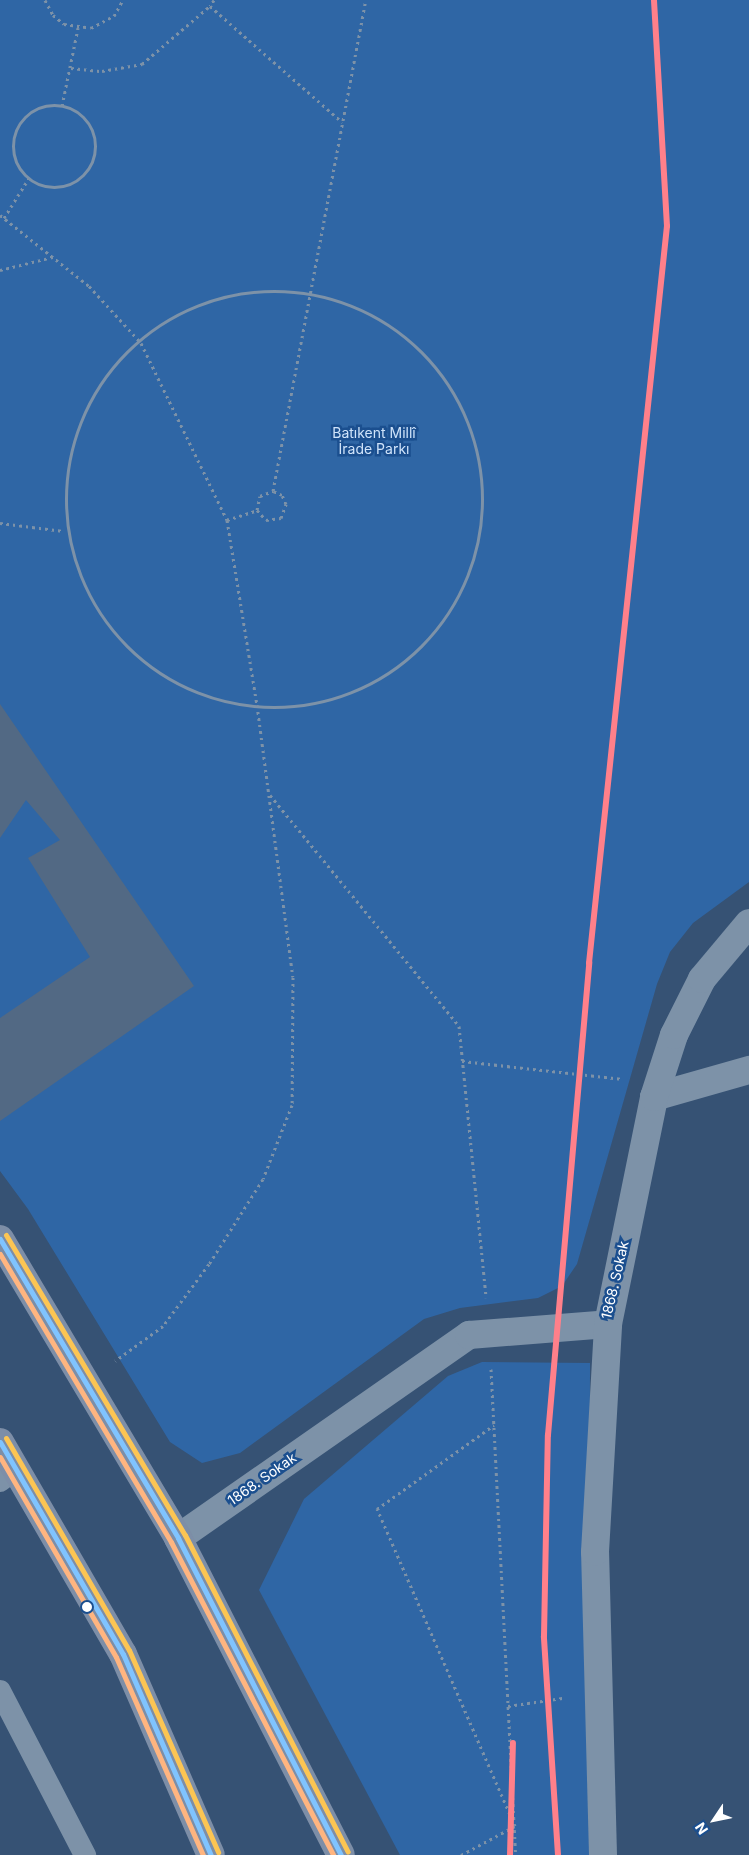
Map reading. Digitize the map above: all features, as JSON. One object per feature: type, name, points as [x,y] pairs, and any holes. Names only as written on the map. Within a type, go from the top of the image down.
[{"type":"main road","points":[[0,1239],[178,1538],[341,1855]]},
{"type":"main road","points":[[0,1442],[8,1475],[123,1654],[212,1855]]},
{"type":"street","name":"1868. Sokak","points":[[178,1538],[469,1335],[608,1324],[657,1090],[674,1035],[702,979],[749,924]]},
{"type":"street","points":[[657,1090],[749,1070]]},
{"type":"street","points":[[603,1855],[594,1552],[608,1324]]},
{"type":"lane","points":[[0,1692],[85,1855]]},
{"type":"path","points":[[45,0],[53,15],[78,28],[104,24],[123,0]]},
{"type":"path","points":[[71,68],[102,71],[142,64],[210,6],[214,0]]},
{"type":"path","points":[[273,491],[308,295],[366,0]]},
{"type":"path","points":[[210,6],[342,122]]},
{"type":"path","points":[[62,106],[78,28]]},
{"type":"path","points":[[42,106],[62,106],[81,116],[90,126],[95,140],[89,168],[67,185],[40,185],[29,178],[14,157],[15,132],[31,111],[42,106]]},
{"type":"path","points":[[4,218],[29,178]]},
{"type":"path","points":[[0,215],[90,286],[141,343],[227,520],[257,705],[293,977],[292,1106],[263,1179],[203,1272],[163,1326],[86,1382]]},
{"type":"path","points":[[0,270],[53,256]]},
{"type":"path","points":[[293,291],[308,295],[358,308],[414,344],[458,399],[481,466],[481,536],[458,602],[413,657],[353,694],[284,708],[214,699],[152,667],[103,616],[69,559],[64,531],[63,483],[79,420],[115,366],[165,322],[226,296],[293,291]]},
{"type":"path","points":[[257,510],[260,496],[273,491]]},
{"type":"path","points":[[257,510],[271,521],[284,514],[285,500],[273,491]]},
{"type":"path","points":[[227,520],[257,510]]},
{"type":"path","points":[[0,523],[64,531]]},
{"type":"path","points":[[462,1061],[657,1090]]},
{"type":"path","points":[[461,1855],[515,1826],[377,1509],[494,1425]]},
{"type":"path","points":[[508,1706],[598,1693]]},
{"type":"green space","name":"Batıkent Millî İrade Parkı","points":[[0,0],[749,0],[749,882],[693,923],[670,952],[657,984],[577,1264],[562,1286],[538,1298],[460,1308],[424,1319],[240,1453],[202,1463],[170,1442],[28,1209],[0,1171]]},
{"type":"green space","points":[[482,1362],[590,1363],[589,1855],[400,1855],[259,1590],[304,1499],[448,1376]]},
{"type":"building","points":[[0,704],[194,986],[0,1121],[0,1018],[90,957],[28,858],[60,840],[26,800],[0,838]]},
{"type":"transit line","points":[[558,1855],[544,1636],[548,1435],[589,963],[667,226],[654,0]]},
{"type":"transit line","points":[[6,1235],[185,1535],[348,1852]]},
{"type":"transit line","points":[[0,1239],[178,1538],[341,1855]]},
{"type":"transit line","points":[[0,1254],[171,1542],[333,1855]]},
{"type":"transit line","points":[[6,1438],[129,1650],[218,1852]]},
{"type":"transit line","points":[[0,1442],[123,1654],[211,1855]]},
{"type":"transit line","points":[[0,1457],[116,1657],[203,1855]]},
{"type":"transit line","points":[[510,1855],[513,1743]]}]
